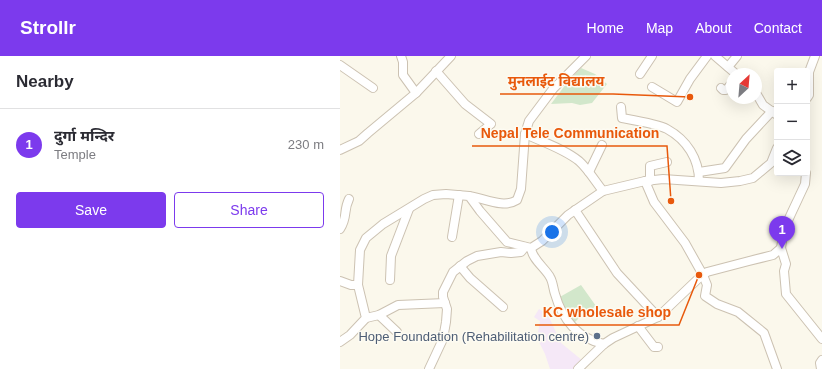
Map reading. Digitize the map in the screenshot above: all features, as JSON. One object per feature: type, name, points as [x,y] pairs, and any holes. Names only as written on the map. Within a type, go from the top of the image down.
[{"type":"street","points":[[401,56],[403,62],[402,75],[416,93]]},
{"type":"street","points":[[340,150],[347,148],[363,137],[416,93],[450,56]]},
{"type":"street","points":[[366,318],[358,285],[360,250],[366,238],[383,224],[434,195],[446,194],[469,196],[502,204],[508,204],[517,200],[522,189],[525,134],[529,121],[552,88],[586,56]]},
{"type":"street","points":[[640,74],[652,56]]},
{"type":"street","points":[[652,87],[677,102],[690,79],[707,56]]},
{"type":"street","points":[[715,56],[728,67],[737,56]]},
{"type":"street","points":[[810,69],[815,56]]},
{"type":"street","points":[[340,65],[373,88]]},
{"type":"street","points":[[436,71],[466,104],[491,124],[479,134]]},
{"type":"street","points":[[721,88],[726,90]]},
{"type":"street","points":[[699,172],[725,168],[746,139],[774,113],[762,104]]},
{"type":"street","points":[[621,107],[622,118],[666,129],[683,141],[693,154],[699,172],[699,181]]},
{"type":"street","points":[[525,134],[578,161],[589,172],[603,191]]},
{"type":"street","points":[[589,172],[602,146]]},
{"type":"street","points":[[431,367],[443,339],[446,322],[447,310],[443,292],[453,272],[467,261],[477,256],[501,252],[521,252],[542,241],[575,210],[603,191],[663,179],[721,183],[740,182],[753,178],[771,163],[774,156]]},
{"type":"street","points":[[667,162],[650,166],[648,181],[654,202],[685,243],[703,275],[707,285],[705,296],[717,304],[738,312],[764,333],[777,369]]},
{"type":"street","points":[[806,176],[805,184],[784,229],[781,248],[786,264],[784,271],[786,294],[821,335]]},
{"type":"street","points":[[452,238],[459,195]]},
{"type":"street","points":[[469,196],[507,242],[528,248],[544,268],[551,278],[560,309],[572,328],[588,339],[604,344]]},
{"type":"street","points":[[340,229],[346,217],[346,206],[348,199]]},
{"type":"street","points":[[390,280],[391,256],[409,209]]},
{"type":"street","points":[[575,210],[617,273],[658,317]]},
{"type":"street","points":[[578,369],[588,365],[604,344],[658,317],[707,272],[773,255],[781,248]]},
{"type":"street","points":[[460,266],[470,278],[503,307]]},
{"type":"street","points":[[340,282],[358,285]]},
{"type":"street","points":[[340,342],[350,335],[366,318],[379,315],[398,305],[445,303]]},
{"type":"street","points":[[379,315],[396,332]]},
{"type":"street","points":[[638,326],[654,346],[658,347]]},
{"type":"street","points":[[821,369],[820,362],[822,360]]},
{"type":"shaded area","points":[[539,309],[548,315],[561,343],[583,361],[575,369],[550,369],[537,338],[540,321],[534,317]]},
{"type":"green space","points":[[581,68],[595,74],[607,84],[592,103],[580,105],[572,103],[551,104],[569,80]]},
{"type":"green space","points":[[581,285],[596,306],[581,316],[573,324],[558,298]]},
{"type":"place","name":"मुनलाईट विद्यालय","points":[[690,97]]},
{"type":"place","name":"Nepal Tele Communication","points":[[671,201]]},
{"type":"place","name":"दुर्गा मन्दिर","points":[[782,249]]},
{"type":"place","name":"KC wholesale shop","points":[[699,275]]},
{"type":"place","name":"Hope Foundation (Rehabilitation centre)","points":[[597,336]]}]
